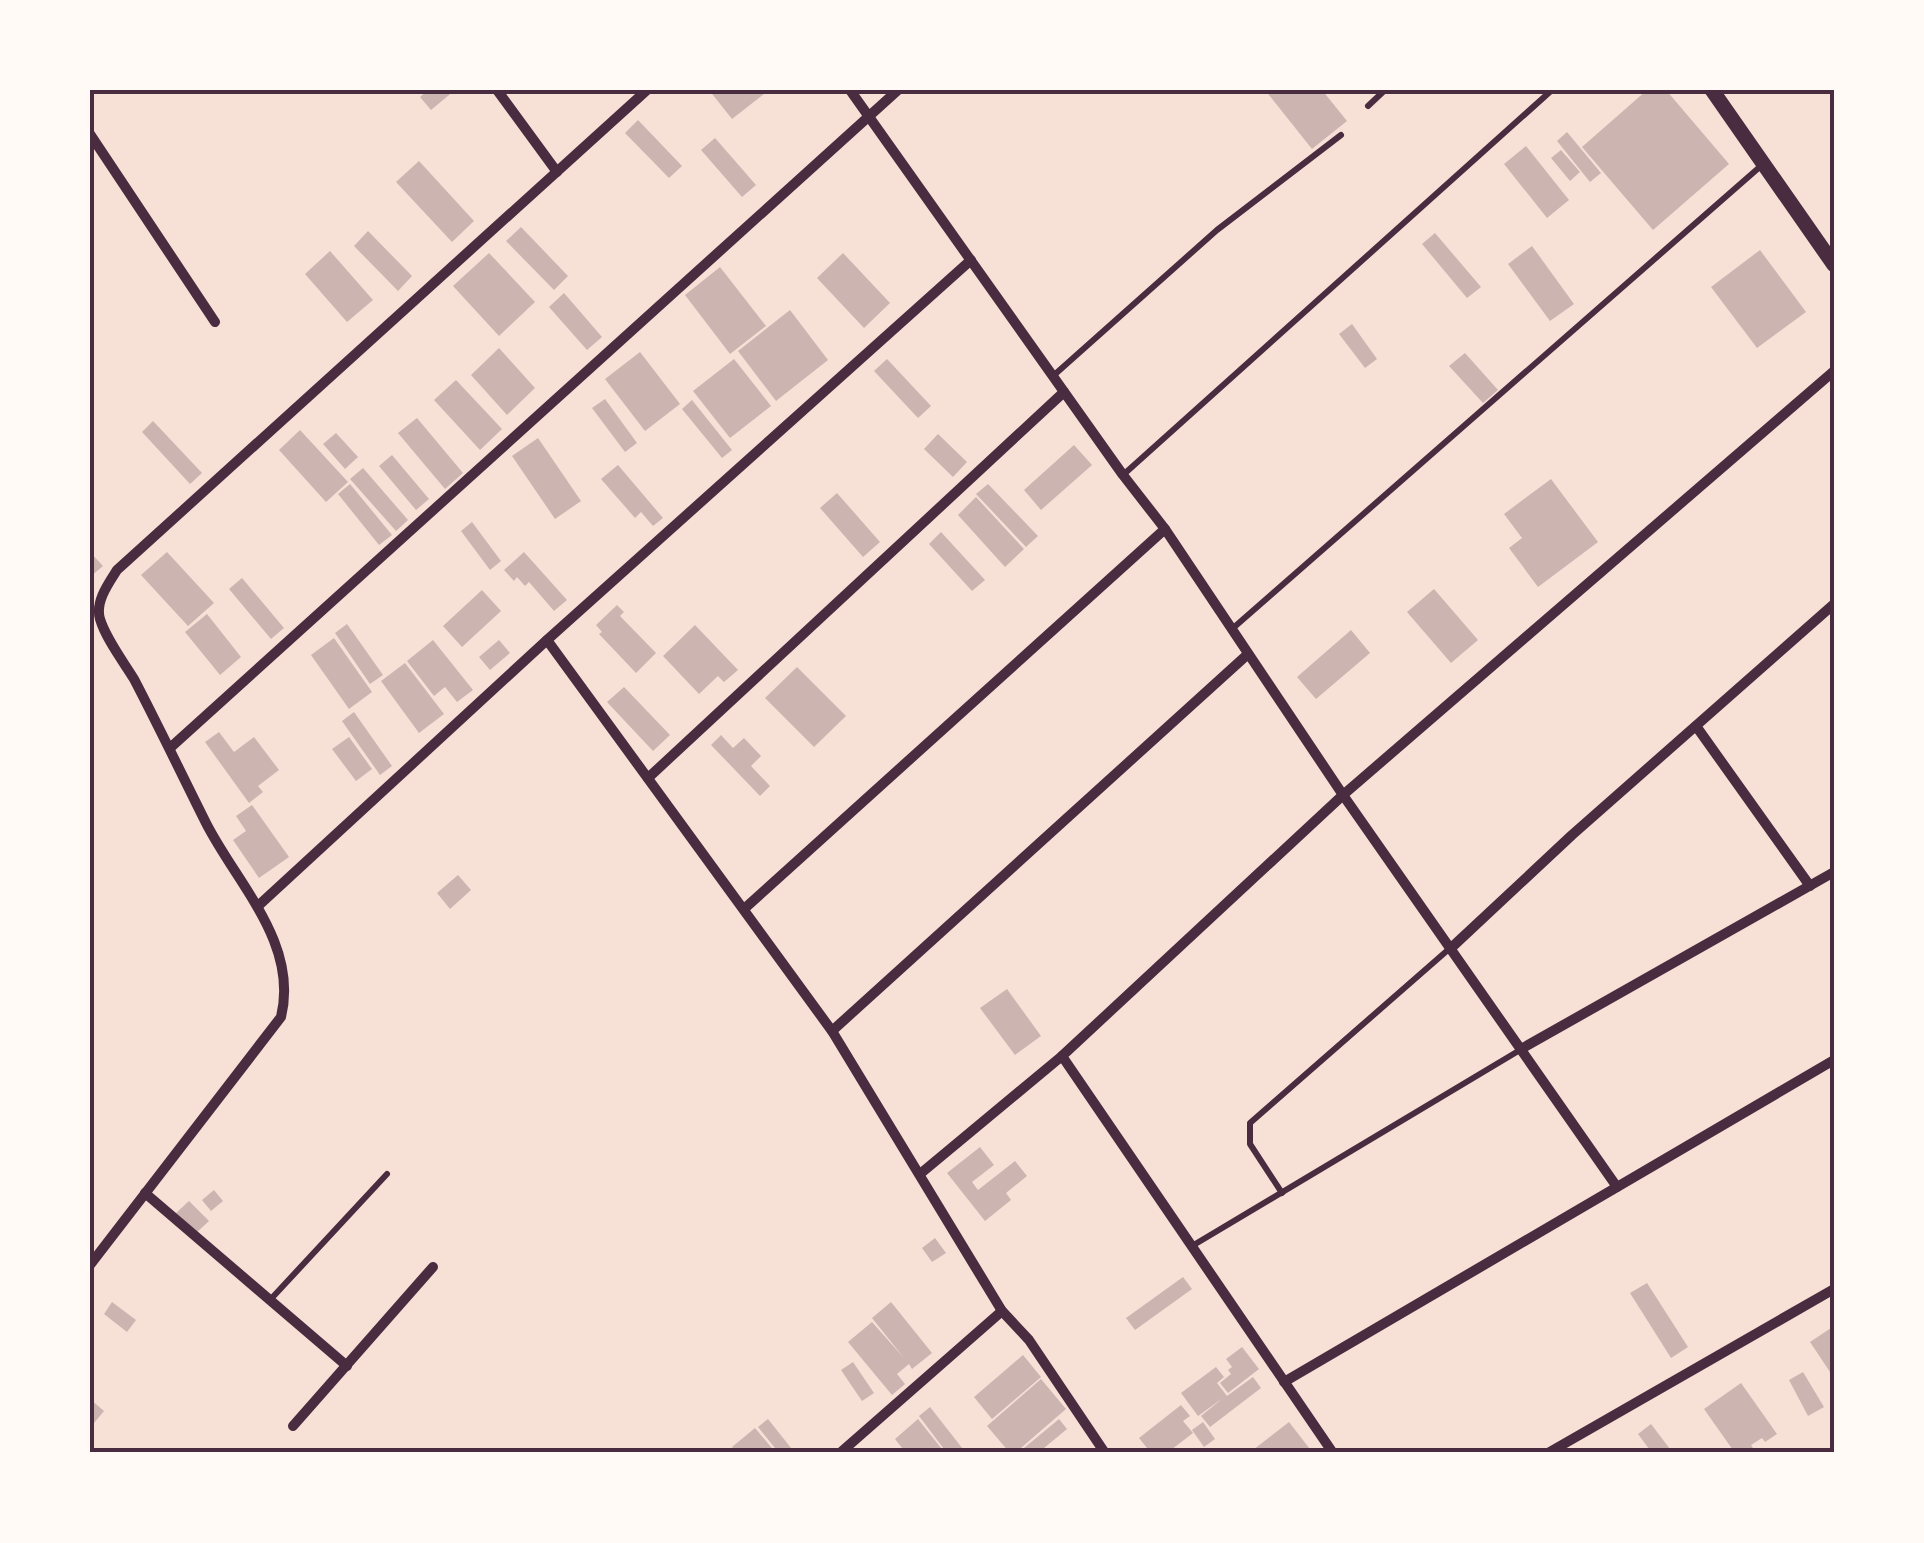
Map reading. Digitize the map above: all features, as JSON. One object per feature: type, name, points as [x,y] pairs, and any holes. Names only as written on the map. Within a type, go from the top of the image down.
[{"type":"street","points":[[497,90],[557,172]]},
{"type":"street","points":[[90,1265],[282,1017],[286,996],[283,968],[258,906],[208,827],[99,617],[104,589],[116,570],[647,90]]},
{"type":"street","points":[[850,90],[1165,529],[1343,796],[1617,1187]]},
{"type":"street","points":[[170,748],[898,90]]},
{"type":"street","points":[[1712,90],[1834,265]]},
{"type":"street","points":[[90,134],[214,322]]},
{"type":"street","points":[[258,906],[970,260]]},
{"type":"street","points":[[920,1174],[1062,1056],[1343,796],[1834,371]]},
{"type":"street","points":[[648,778],[1064,392]]},
{"type":"street","points":[[744,909],[1165,529]]},
{"type":"street","points":[[1450,948],[1696,726],[1832,610]]},
{"type":"street","points":[[547,640],[832,1031],[1002,1310],[1029,1340],[1105,1453]]},
{"type":"street","points":[[832,1031],[1248,654]]},
{"type":"street","points":[[1696,726],[1810,886]]},
{"type":"street","points":[[1521,1050],[1834,872]]},
{"type":"street","points":[[1062,1056],[1333,1453]]},
{"type":"street","points":[[1284,1382],[1834,1060]]},
{"type":"street","points":[[145,1193],[347,1366]]},
{"type":"street","points":[[294,1426],[433,1267]]},
{"type":"street","points":[[1548,1453],[1834,1289]]},
{"type":"street","points":[[840,1453],[1002,1310]]},
{"type":"lane","points":[[1368,106],[1385,90]]},
{"type":"lane","points":[[1123,474],[1552,90]]},
{"type":"lane","points":[[1053,376],[1217,230],[1341,135]]},
{"type":"lane","points":[[1232,629],[1763,164]]},
{"type":"lane","points":[[1282,1193],[1250,1144],[1250,1124],[1450,948]]},
{"type":"lane","points":[[1192,1246],[1521,1050]]},
{"type":"lane","points":[[270,1300],[386,1174]]},
{"type":"building","points":[[428,90],[455,90],[431,110],[420,97]]},
{"type":"building","points":[[709,90],[769,90],[732,119]]},
{"type":"building","points":[[1265,90],[1322,90],[1347,121],[1312,149]]},
{"type":"building","points":[[1647,90],[1666,90],[1729,164],[1653,230],[1582,147]]},
{"type":"building","points":[[638,120],[682,166],[669,178],[625,133]]},
{"type":"building","points":[[1567,132],[1601,173],[1590,182],[1557,141]]},
{"type":"building","points":[[715,138],[756,185],[742,197],[701,150]]},
{"type":"building","points":[[1526,146],[1569,200],[1547,218],[1504,164]]},
{"type":"building","points":[[1561,150],[1580,172],[1570,181],[1551,158]]},
{"type":"building","points":[[419,161],[474,221],[452,242],[396,182]]},
{"type":"building","points":[[521,227],[568,276],[554,290],[506,241]]},
{"type":"building","points":[[368,231],[412,276],[398,291],[354,246]]},
{"type":"building","points":[[1435,233],[1481,287],[1467,298],[1422,244]]},
{"type":"building","points":[[1532,246],[1574,304],[1550,321],[1508,264]]},
{"type":"building","points":[[1760,250],[1806,312],[1757,348],[1711,287]]},
{"type":"building","points":[[330,251],[373,300],[347,322],[305,274]]},
{"type":"building","points":[[489,253],[535,302],[499,336],[453,286]]},
{"type":"building","points":[[843,253],[890,303],[864,328],[817,278]]},
{"type":"building","points":[[720,267],[766,326],[730,354],[685,295]]},
{"type":"building","points":[[564,293],[602,337],[587,350],[549,307]]},
{"type":"building","points":[[790,310],[828,360],[776,401],[738,351]]},
{"type":"building","points":[[1352,324],[1377,359],[1365,368],[1339,334]]},
{"type":"building","points":[[499,348],[535,388],[507,415],[471,375]]},
{"type":"building","points":[[640,352],[680,404],[645,431],[605,379]]},
{"type":"building","points":[[1465,353],[1498,390],[1483,403],[1449,366]]},
{"type":"building","points":[[734,359],[771,406],[730,438],[693,391]]},
{"type":"building","points":[[887,359],[931,406],[918,418],[874,371]]},
{"type":"building","points":[[456,380],[502,429],[480,450],[434,400]]},
{"type":"building","points":[[605,399],[637,443],[625,452],[592,408]]},
{"type":"building","points":[[692,400],[732,450],[722,458],[682,409]]},
{"type":"building","points":[[417,418],[463,473],[445,489],[398,433]]},
{"type":"building","points":[[153,421],[202,473],[190,484],[142,432]]},
{"type":"building","points":[[300,430],[348,482],[326,502],[279,450]]},
{"type":"building","points":[[336,433],[358,457],[345,469],[323,444]]},
{"type":"building","points":[[938,434],[967,462],[953,477],[924,449]]},
{"type":"building","points":[[538,438],[581,501],[555,519],[512,456]]},
{"type":"building","points":[[1074,445],[1092,465],[1041,510],[1024,490]]},
{"type":"building","points":[[392,455],[429,499],[416,510],[379,466]]},
{"type":"building","points":[[618,465],[663,518],[653,526],[641,512],[635,518],[601,479]]},
{"type":"building","points":[[363,468],[408,520],[396,531],[350,479]]},
{"type":"building","points":[[1551,479],[1598,542],[1538,587],[1509,548],[1522,538],[1504,514]]},
{"type":"building","points":[[350,484],[392,535],[379,545],[338,494]]},
{"type":"building","points":[[988,484],[1038,536],[1026,547],[976,494]]},
{"type":"building","points":[[837,493],[880,542],[863,557],[820,508]]},
{"type":"building","points":[[976,497],[1024,549],[1005,567],[958,515]]},
{"type":"building","points":[[472,522],[501,561],[490,570],[461,531]]},
{"type":"building","points":[[941,532],[985,580],[972,591],[929,544]]},
{"type":"building","points":[[90,552],[103,566],[90,577]]},
{"type":"building","points":[[167,552],[214,603],[188,626],[141,575]]},
{"type":"building","points":[[524,552],[567,600],[554,611],[529,582],[525,586],[517,577],[514,581],[504,570]]},
{"type":"building","points":[[242,578],[284,628],[271,639],[229,589]]},
{"type":"building","points":[[1434,589],[1478,640],[1451,663],[1407,612]]},
{"type":"building","points":[[482,590],[501,611],[462,647],[443,626]]},
{"type":"building","points":[[617,605],[624,612],[620,616],[656,653],[636,673],[599,634],[602,632],[596,625]]},
{"type":"building","points":[[207,614],[241,657],[220,675],[185,632]]},
{"type":"building","points":[[347,624],[383,675],[370,684],[335,633]]},
{"type":"building","points":[[695,625],[738,670],[724,682],[718,676],[699,694],[663,656]]},
{"type":"building","points":[[1351,630],[1370,653],[1316,699],[1297,677]]},
{"type":"building","points":[[334,638],[372,692],[349,709],[311,655]]},
{"type":"building","points":[[433,640],[473,690],[457,702],[445,687],[434,696],[407,661]]},
{"type":"building","points":[[499,640],[510,653],[490,670],[479,657]]},
{"type":"building","points":[[405,663],[444,714],[419,733],[381,681]]},
{"type":"building","points":[[797,667],[846,716],[814,747],[765,698]]},
{"type":"building","points":[[624,687],[670,735],[653,751],[607,702]]},
{"type":"building","points":[[354,712],[392,766],[380,775],[342,721]]},
{"type":"building","points":[[219,732],[234,752],[254,737],[279,770],[258,786],[263,792],[249,803],[205,742]]},
{"type":"building","points":[[721,735],[733,748],[744,738],[761,756],[751,766],[770,786],[760,796],[711,745]]},
{"type":"building","points":[[349,737],[372,769],[356,781],[332,749]]},
{"type":"building","points":[[252,805],[289,857],[259,878],[233,840],[246,831],[236,816]]},
{"type":"building","points":[[458,875],[471,890],[450,909],[437,893]]},
{"type":"building","points":[[1007,989],[1041,1036],[1015,1055],[980,1008]]},
{"type":"building","points":[[980,1147],[994,1165],[972,1182],[978,1190],[1015,1161],[1027,1176],[1006,1193],[1011,1200],[985,1221],[947,1173]]},
{"type":"building","points":[[214,1190],[223,1201],[211,1211],[202,1200]]},
{"type":"building","points":[[189,1201],[209,1221],[196,1233],[176,1213]]},
{"type":"building","points":[[935,1238],[946,1253],[932,1262],[922,1248]]},
{"type":"building","points":[[1183,1277],[1192,1289],[1135,1330],[1126,1318]]},
{"type":"building","points":[[1647,1283],[1688,1347],[1671,1358],[1630,1293]]},
{"type":"building","points":[[112,1302],[136,1320],[127,1332],[104,1314]]},
{"type":"building","points":[[891,1302],[932,1353],[912,1369],[909,1364],[897,1374],[905,1384],[892,1395],[848,1342],[872,1322],[904,1358],[872,1318]]},
{"type":"building","points":[[1834,1326],[1834,1378],[1810,1342]]},
{"type":"building","points":[[1242,1347],[1259,1369],[1228,1393],[1220,1383],[1231,1374],[1228,1370],[1232,1367],[1226,1359]]},
{"type":"building","points":[[1023,1355],[1041,1377],[992,1419],[974,1397]]},
{"type":"building","points":[[853,1362],[874,1393],[862,1401],[841,1370]]},
{"type":"building","points":[[1216,1367],[1224,1377],[1217,1383],[1227,1396],[1253,1377],[1261,1388],[1210,1427],[1201,1416],[1223,1398],[1198,1416],[1181,1393]]},
{"type":"building","points":[[1803,1372],[1824,1407],[1808,1416],[1789,1380]]},
{"type":"building","points":[[1041,1379],[1066,1409],[1015,1453],[1010,1453],[987,1426]]},
{"type":"building","points":[[1741,1383],[1777,1434],[1751,1445],[1756,1453],[1735,1453],[1704,1409]]},
{"type":"building","points":[[90,1399],[104,1411],[94,1423],[90,1419]]},
{"type":"building","points":[[1181,1405],[1190,1416],[1183,1421],[1193,1433],[1167,1453],[1151,1453],[1139,1438]]},
{"type":"building","points":[[930,1407],[966,1453],[947,1453],[919,1416]]},
{"type":"building","points":[[768,1419],[795,1453],[779,1453],[758,1427]]},
{"type":"building","points":[[918,1419],[945,1453],[906,1453],[895,1439]]},
{"type":"building","points":[[1059,1419],[1067,1429],[1038,1453],[1018,1453]]},
{"type":"building","points":[[1203,1422],[1215,1439],[1204,1447],[1192,1430]]},
{"type":"building","points":[[1289,1422],[1313,1453],[1249,1453]]},
{"type":"building","points":[[1651,1424],[1673,1453],[1652,1453],[1638,1434]]},
{"type":"building","points":[[755,1428],[776,1453],[737,1453],[732,1447]]}]
